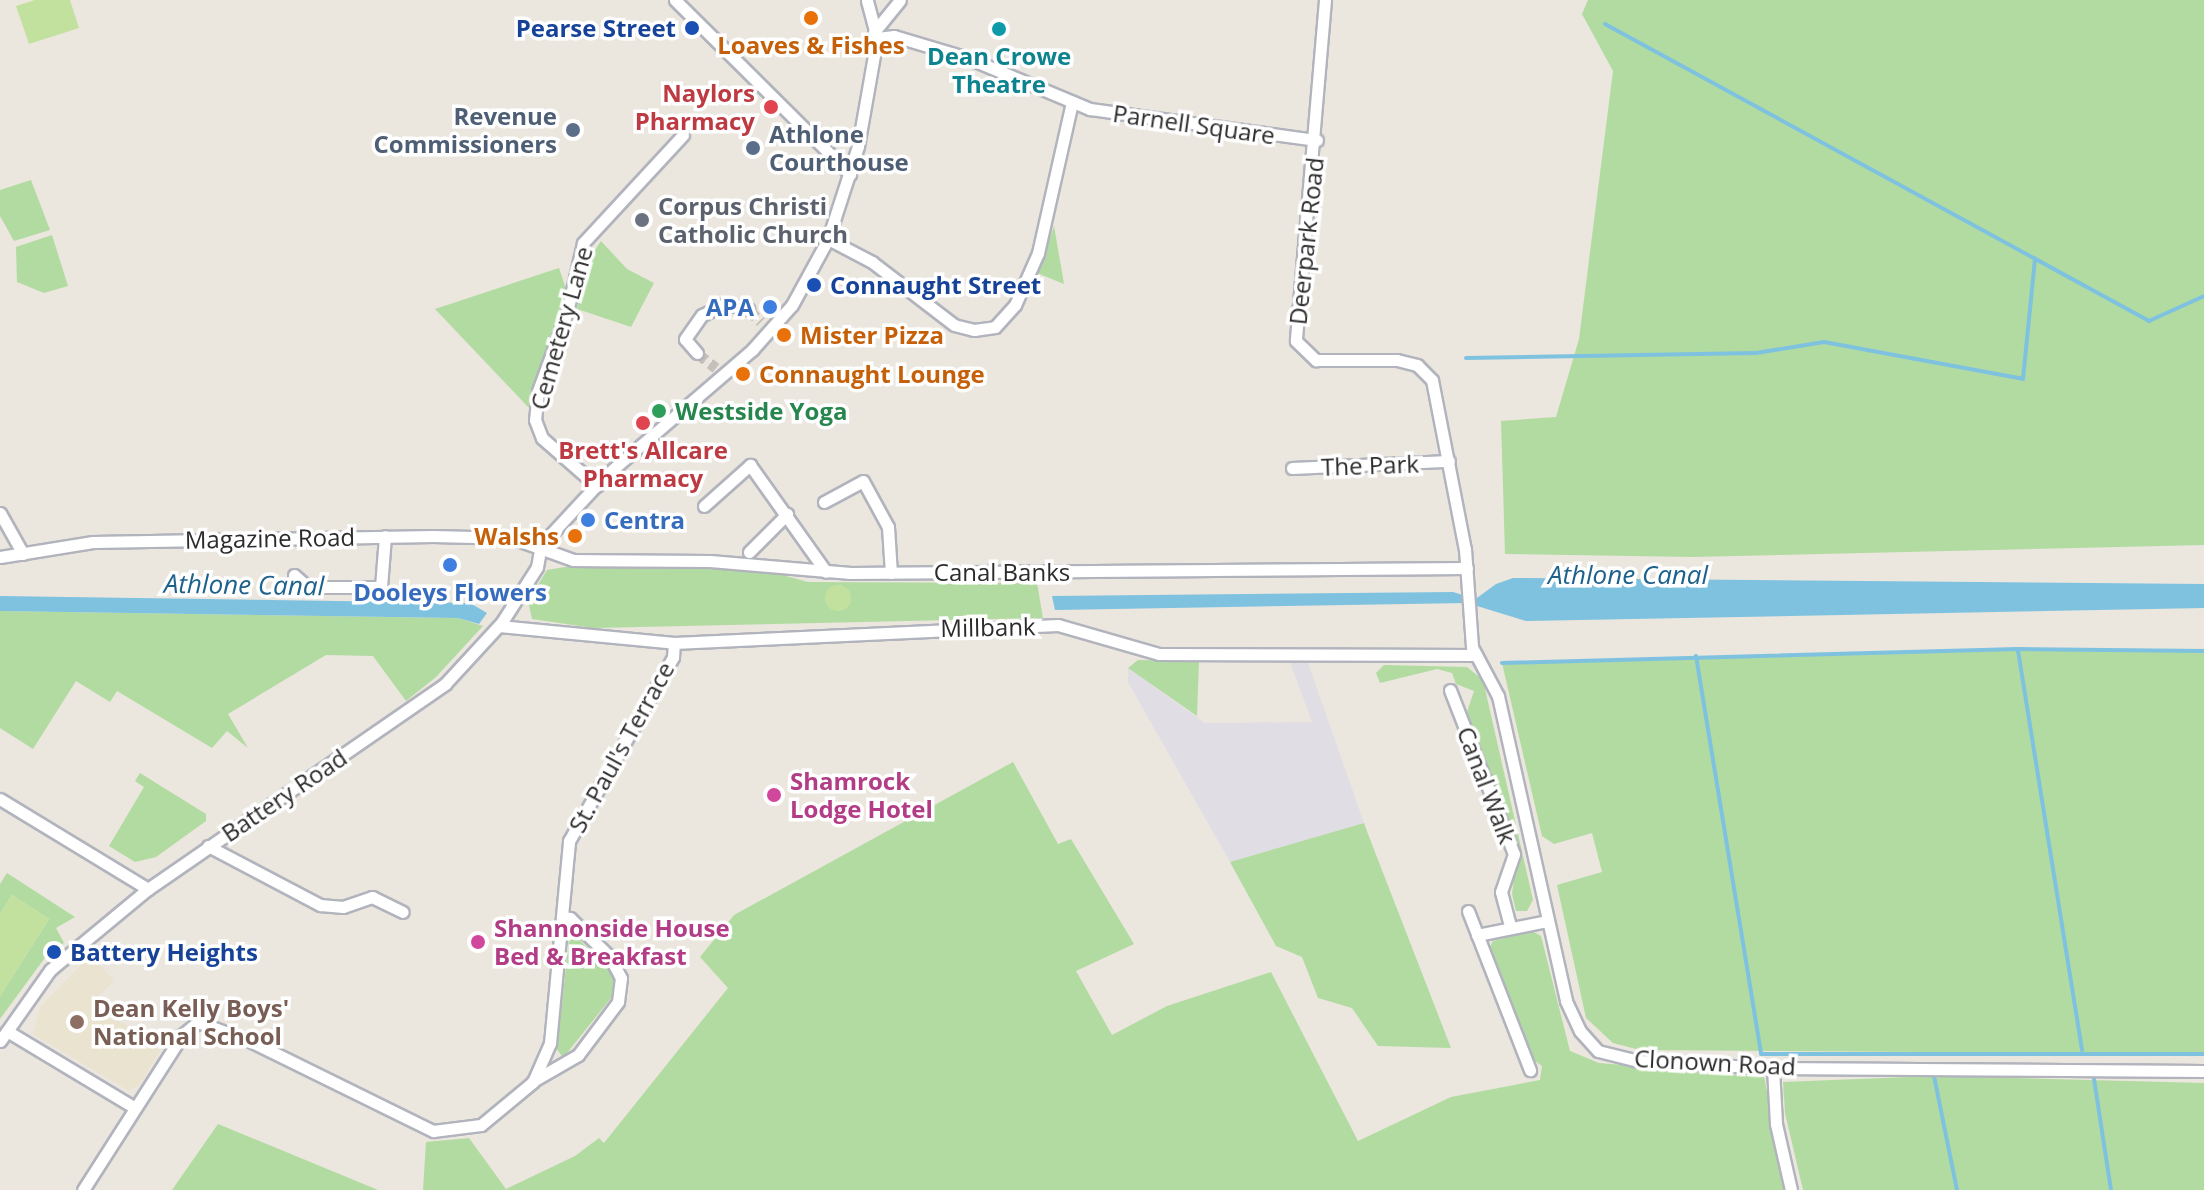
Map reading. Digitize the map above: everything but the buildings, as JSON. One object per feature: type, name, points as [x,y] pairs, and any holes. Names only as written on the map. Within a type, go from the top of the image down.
[{"type":"street","points":[[675,0],[850,174]]},
{"type":"street","points":[[867,0],[876,35]]},
{"type":"street","points":[[541,545],[597,486],[720,372],[771,333],[792,305],[828,239],[850,174],[876,35],[900,0]]},
{"type":"street","name":"Deerpark Road","points":[[1325,0],[1317,140],[1296,341],[1316,360],[1397,360],[1417,365],[1432,380],[1467,568],[1476,655]]},
{"type":"street","name":"Parnell Square","points":[[876,35],[894,36],[923,44],[1007,73],[1072,102],[1160,120],[1317,140]]},
{"type":"street","points":[[828,239],[872,262],[954,325],[974,330],[1001,324],[1027,279],[1042,239],[1072,102]]},
{"type":"street","name":"Cemetery Lane","points":[[597,486],[542,438],[535,420],[538,391],[567,312],[583,243],[683,135]]},
{"type":"street","points":[[697,353],[685,339],[702,315],[726,304],[748,309]]},
{"type":"street","points":[[761,322],[771,333]]},
{"type":"street","name":"The Park","points":[[1292,468],[1449,461]]},
{"type":"street","points":[[704,506],[750,465],[826,572]]},
{"type":"street","points":[[824,502],[863,481],[888,527],[891,573]]},
{"type":"street","points":[[0,513],[23,554]]},
{"type":"street","points":[[749,552],[787,514]]},
{"type":"street","points":[[294,575],[308,587],[381,587],[385,536]]},
{"type":"street","name":"Magazine Road","points":[[0,557],[93,542],[385,536],[512,538],[541,545]]},
{"type":"street","name":"Canal Banks","points":[[541,545],[573,560],[710,561],[826,572],[1467,568]]},
{"type":"street","name":"Battery Road","points":[[3,1036],[50,970],[148,889],[426,700],[478,653],[501,624],[537,567],[541,545]]},
{"type":"street","name":"Millbank","points":[[501,624],[674,643],[1058,625],[1159,654],[1476,655]]},
{"type":"street","name":"St. Paul's Terrace","points":[[135,1108],[182,1035],[202,1022],[433,1131],[481,1125],[533,1082],[550,1043],[569,841],[673,657],[674,643]]},
{"type":"street","name":"Clonown Road","points":[[1476,655],[1498,696],[1566,1001],[1580,1031],[1598,1051],[1638,1061],[1773,1068],[2204,1071]]},
{"type":"street","name":"Canal Walk","points":[[1450,690],[1514,854],[1501,892],[1510,926]]},
{"type":"street","points":[[0,799],[148,889]]},
{"type":"street","points":[[208,846],[320,905],[334,908],[372,897],[403,912]]},
{"type":"street","points":[[1468,911],[1530,1070]]},
{"type":"street","points":[[533,1082],[578,1055],[618,1002],[621,978],[610,957],[570,918],[562,917]]},
{"type":"street","points":[[1477,935],[1547,921]]},
{"type":"street","points":[[3,1036],[135,1108],[83,1190]]},
{"type":"street","points":[[1773,1068],[1776,1124],[1791,1190]]},
{"type":"shaded area","points":[[1290,662],[1308,663],[1364,823],[1230,862],[1128,682],[1128,668],[1205,723],[1312,722]]},
{"type":"shaded area","name":"Dean Kelly Boys' National School","points":[[91,955],[114,981],[95,999],[96,1007],[162,1047],[140,1084],[129,1091],[33,1034],[40,1007]]},
{"type":"green space","points":[[35,0],[70,0],[79,28],[29,44],[16,6]]},
{"type":"green space","points":[[1588,0],[2204,0],[2204,545],[1692,557],[1505,554],[1501,421],[1556,417],[1579,339],[1613,71],[1582,14]]},
{"type":"green space","points":[[31,180],[50,230],[14,241],[0,216],[0,190]]},
{"type":"green space","points":[[1054,226],[1064,284],[1037,273]]},
{"type":"green space","points":[[52,235],[68,286],[44,293],[17,282],[16,247]]},
{"type":"green space","points":[[601,241],[627,269],[654,283],[631,327],[577,309],[584,266]]},
{"type":"green space","points":[[559,268],[567,292],[530,409],[435,309]]},
{"type":"green space","points":[[577,565],[768,571],[808,582],[1037,583],[1043,618],[593,628],[532,619],[528,601],[547,570]],"holes":[[[841,585],[849,591],[850,604],[837,611],[825,601]]]},
{"type":"green space","points":[[838,585],[847,589],[851,598],[847,607],[838,611],[829,607],[825,598],[829,589]]},
{"type":"green space","points":[[0,611],[458,618],[483,626],[436,677],[406,701],[373,656],[326,655],[228,714],[248,748],[227,731],[212,748],[117,691],[110,702],[76,681],[33,749],[0,728]]},
{"type":"green space","points":[[2018,649],[2204,651],[2204,1054],[1640,1050],[1613,1043],[1586,1018],[1557,885],[1602,872],[1592,833],[1554,844],[1542,836],[1502,663]]},
{"type":"green space","points":[[1138,660],[1199,661],[1197,716],[1128,668]]},
{"type":"green space","points":[[1384,665],[1467,667],[1483,680],[1533,900],[1527,911],[1516,911],[1512,894],[1518,847],[1467,712],[1474,691],[1456,684],[1452,673],[1437,669],[1380,683],[1376,673]]},
{"type":"green space","points":[[1013,762],[1058,844],[1071,839],[1134,944],[1076,971],[1112,1035],[1167,1006],[1271,972],[1358,1141],[1451,1097],[1540,1080],[1542,1066],[1531,1058],[1489,949],[1493,941],[1532,931],[1541,936],[1570,1051],[1599,1063],[1764,1077],[1788,1190],[423,1190],[426,1142],[469,1138],[506,1189],[575,1156],[599,1138],[604,1143],[728,988],[700,957],[734,915]]},
{"type":"green space","points":[[140,773],[206,814],[206,821],[156,857],[135,862],[109,846],[144,787],[135,781]]},
{"type":"green space","points":[[1364,823],[1451,1048],[1378,1046],[1352,1008],[1318,998],[1302,957],[1276,946],[1230,862]]},
{"type":"green space","points":[[7,873],[75,917],[56,928],[64,943],[44,959],[0,1019],[0,996],[49,919],[12,895],[0,914],[0,884]]},
{"type":"green space","points":[[12,895],[49,919],[0,996],[0,914]]},
{"type":"green space","points":[[576,936],[614,976],[615,993],[563,1058],[557,1049],[569,939]]},
{"type":"green space","points":[[1934,1076],[2204,1083],[2204,1190],[1803,1190],[1785,1113],[1783,1082]]},
{"type":"green space","points":[[218,1124],[378,1190],[172,1190]]},
{"type":"water","points":[[1513,578],[2204,584],[2204,608],[1526,621],[1477,606],[1477,598],[1496,584]]},
{"type":"water","points":[[1453,592],[1466,596],[1467,603],[1055,610],[1052,596]]},
{"type":"water","points":[[0,596],[470,603],[487,613],[479,624],[458,618],[0,611]]},
{"type":"waterway","points":[[1605,24],[2149,321],[2204,296]]},
{"type":"waterway","points":[[1466,358],[1756,353],[1824,342],[2023,379],[2035,259]]},
{"type":"waterway","points":[[1502,663],[2018,649]]},
{"type":"waterway","points":[[2082,1050],[2018,649],[2204,651]]},
{"type":"waterway","points":[[1696,656],[1761,1054],[2204,1054]]},
{"type":"waterway","points":[[1934,1076],[1957,1190]]},
{"type":"waterway","points":[[2094,1079],[2111,1190]]},
{"type":"tunnel","points":[[748,309],[761,322]]},
{"type":"tunnel","points":[[697,353],[716,368]]},
{"type":"place","name":"Loaves & Fishes","points":[[811,18]]},
{"type":"place","name":"Pearse Street","points":[[692,28]]},
{"type":"place","name":"Dean Crowe Theatre","points":[[999,29]]},
{"type":"place","name":"Naylors Pharmacy","points":[[771,107]]},
{"type":"place","name":"Revenue Commissioners","points":[[573,130]]},
{"type":"place","name":"Athlone Courthouse","points":[[753,148]]},
{"type":"place","name":"Corpus Christi Catholic Church","points":[[642,220]]},
{"type":"place","name":"Connaught Street","points":[[814,285]]},
{"type":"place","name":"APA","points":[[770,307]]},
{"type":"place","name":"Mister Pizza","points":[[784,335]]},
{"type":"place","name":"Connaught Lounge","points":[[743,374]]},
{"type":"place","name":"Westside Yoga","points":[[659,411]]},
{"type":"place","name":"Brett's Allcare Pharmacy","points":[[643,423]]},
{"type":"place","name":"Centra","points":[[588,520]]},
{"type":"place","name":"Walshs","points":[[575,536]]},
{"type":"place","name":"Dooleys Flowers","points":[[450,565]]},
{"type":"place","name":"Shamrock Lodge Hotel","points":[[774,795]]},
{"type":"place","name":"Shannonside House Bed & Breakfast","points":[[478,942]]},
{"type":"place","name":"Battery Heights","points":[[54,952]]},
{"type":"place","name":"Dean Kelly Boys' National School","points":[[77,1022]]},
{"type":"water label","name":"Athlone Canal","points":[[1628,575]]},
{"type":"water label","name":"Athlone Canal","points":[[244,585]]}]
